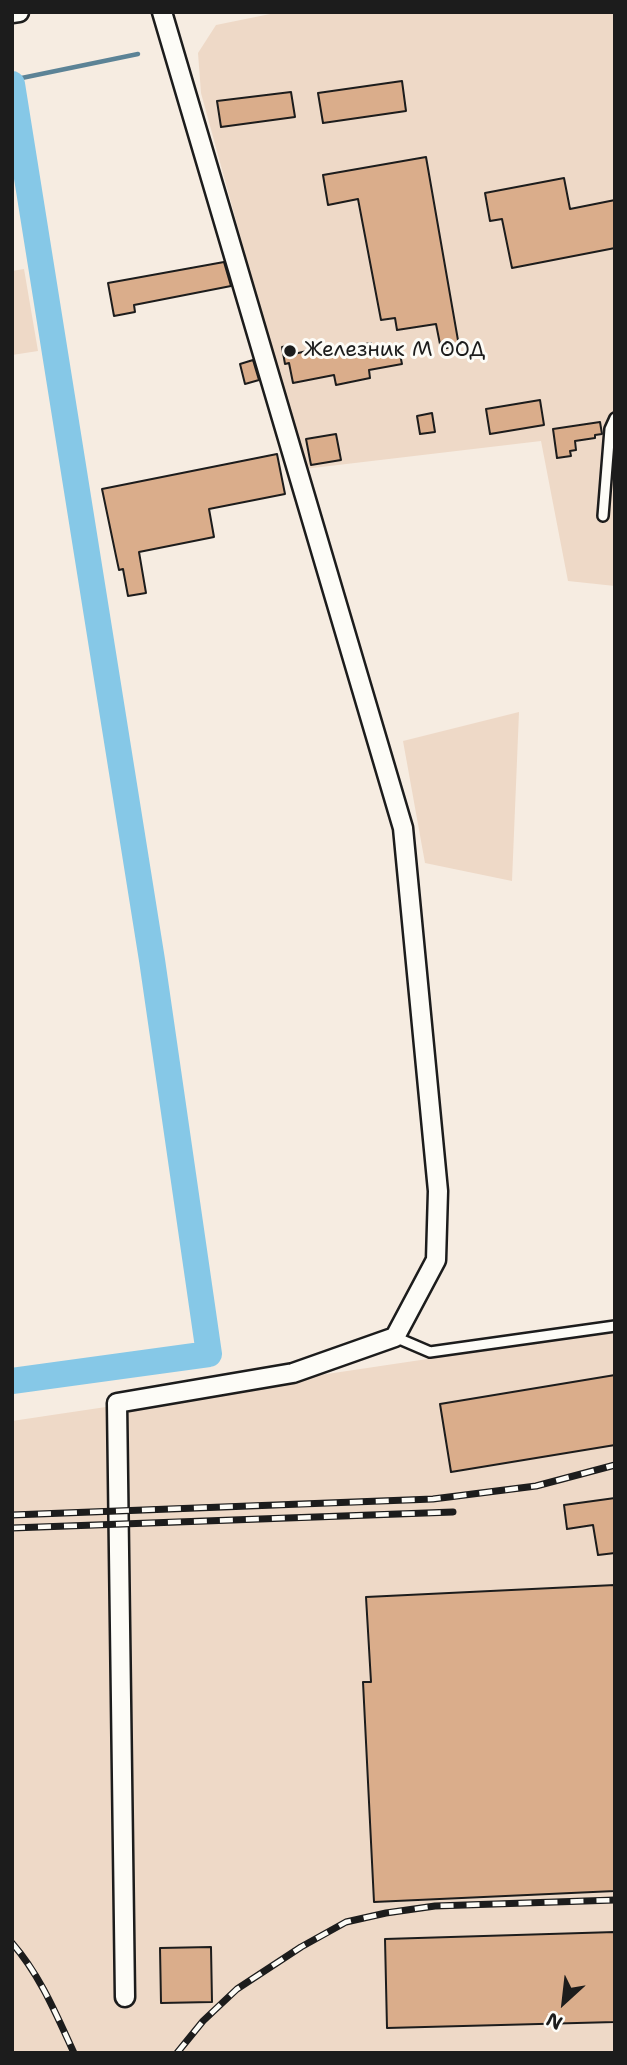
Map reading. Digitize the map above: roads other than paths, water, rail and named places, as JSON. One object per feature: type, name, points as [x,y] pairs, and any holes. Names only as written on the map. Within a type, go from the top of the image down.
[{"type":"street","points":[[12,13],[19,12]]},
{"type":"street","points":[[125,1997],[117,1403],[293,1373],[395,1337],[436,1260],[438,1191],[403,828],[162,12]]},
{"type":"lane","points":[[603,516],[610,429],[615,418]]},
{"type":"lane","points":[[395,1337],[430,1352],[615,1326]]},
{"type":"waterway","points":[[12,80],[138,54]]},
{"type":"waterway","points":[[12,84],[152,960],[209,1354],[12,1381]]},
{"type":"railway","points":[[12,1515],[433,1499],[536,1486],[615,1465]]},
{"type":"railway","points":[[12,1528],[453,1512]]},
{"type":"railway","points":[[177,2053],[203,2021],[237,1989],[301,1947],[346,1922],[435,1906],[615,1900]]},
{"type":"railway","points":[[12,1943],[39,1982],[74,2053]]},
{"type":"place","name":"Железник М ООД","points":[[290,351]]}]
